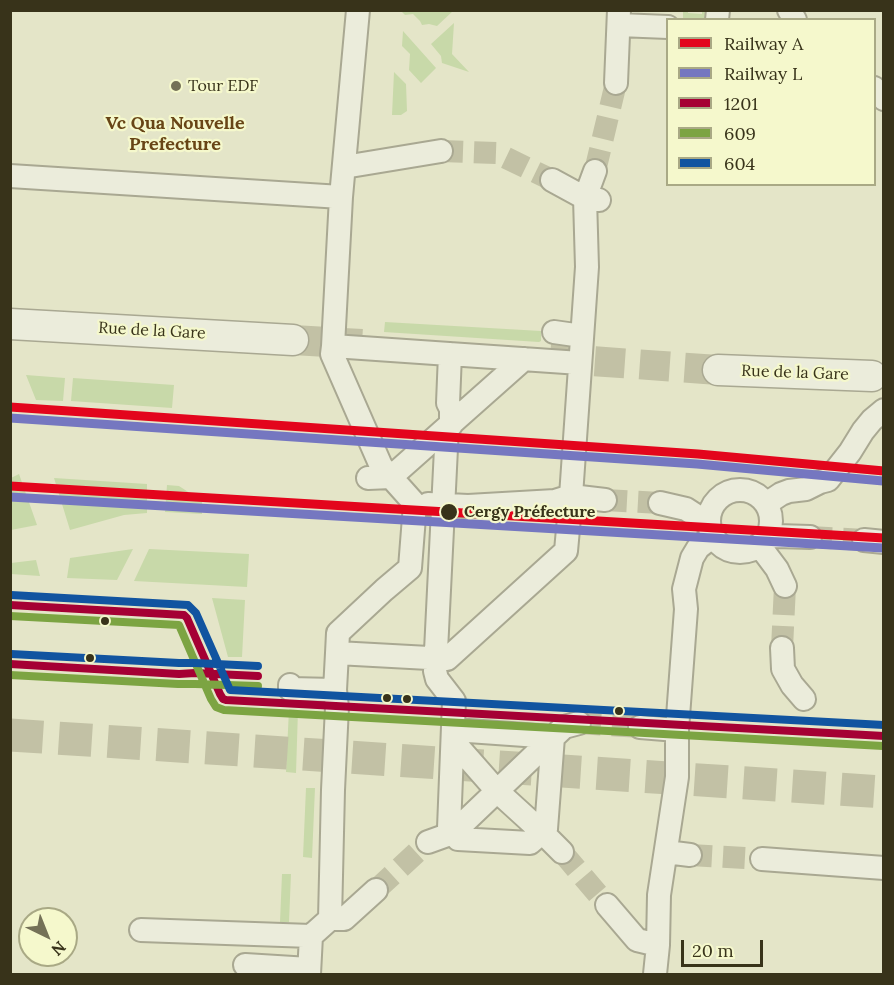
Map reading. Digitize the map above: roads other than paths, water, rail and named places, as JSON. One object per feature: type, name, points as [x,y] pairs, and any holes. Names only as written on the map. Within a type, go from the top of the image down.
[{"type":"street","points":[[330,919],[338,633],[410,568],[415,504],[381,466],[332,354],[341,197],[358,10]]},
{"type":"street","points":[[616,83],[619,18],[666,27]]},
{"type":"street","points":[[344,167],[441,152]]},
{"type":"street","points":[[337,653],[447,659],[566,551],[595,171]]},
{"type":"street","points":[[10,176],[341,197]]},
{"type":"street","points":[[552,180],[592,199]]},
{"type":"street","name":"Rue de la Gare","points":[[10,324],[293,340]]},
{"type":"street","points":[[554,332],[582,336]]},
{"type":"street","points":[[333,346],[580,363]]},
{"type":"street","points":[[450,354],[448,403],[451,410],[443,505],[435,675],[454,700],[449,828],[458,839],[530,843],[546,829],[552,737]]},
{"type":"street","points":[[368,478],[391,477],[524,359]]},
{"type":"street","name":"Rue de la Gare","points":[[718,370],[872,376]]},
{"type":"street","points":[[766,504],[789,491],[806,489],[828,480],[863,431],[884,410]]},
{"type":"street","points":[[655,975],[659,895],[677,777],[677,730],[686,609],[684,589],[692,558],[711,529],[710,511],[718,498],[737,489],[758,495],[771,513],[771,527],[763,541]]},
{"type":"street","points":[[415,504],[468,506],[555,501],[571,496],[605,500]]},
{"type":"street","points":[[660,503],[686,509],[706,522],[719,544],[732,551],[746,552],[763,541],[777,536],[810,537]]},
{"type":"street","points":[[763,541],[785,586]]},
{"type":"street","points":[[782,648],[783,669],[792,685],[804,699]]},
{"type":"street","points":[[295,687],[335,690]]},
{"type":"street","points":[[428,842],[453,834],[552,737],[564,727],[579,723]]},
{"type":"street","points":[[640,727],[677,730]]},
{"type":"street","points":[[453,736],[552,737]]},
{"type":"street","points":[[453,736],[497,790],[562,852]]},
{"type":"street","points":[[666,852],[690,855]]},
{"type":"street","points":[[762,859],[884,868]]},
{"type":"street","points":[[141,930],[311,936],[330,919],[344,919],[376,890]]},
{"type":"street","points":[[607,905],[638,940],[658,945]]},
{"type":"street","points":[[245,965],[309,972],[311,936]]},
{"type":"tunnel","points":[[595,171],[616,83]]},
{"type":"tunnel","points":[[441,151],[496,153],[552,180]]},
{"type":"tunnel","points":[[293,340],[362,344]]},
{"type":"tunnel","points":[[550,358],[718,370]]},
{"type":"tunnel","points":[[605,500],[660,503]]},
{"type":"tunnel","points":[[810,537],[864,540]]},
{"type":"tunnel","points":[[782,648],[785,586]]},
{"type":"tunnel","points":[[579,723],[640,727]]},
{"type":"tunnel","points":[[10,735],[884,792]]},
{"type":"tunnel","points":[[376,890],[428,842]]},
{"type":"tunnel","points":[[562,852],[607,905]]},
{"type":"tunnel","points":[[690,855],[762,859]]},
{"type":"rail line","name":"A","points":[[10,407],[698,454],[884,471]]},
{"type":"rail line","name":"L","points":[[10,418],[697,464],[883,481]]},
{"type":"rail line","name":"A","points":[[10,486],[884,538]]},
{"type":"rail line","name":"L","points":[[10,497],[883,548]]},
{"type":"place","name":"Tour EDF","points":[[176,86]]},
{"type":"place","name":"Cergy Préfecture","points":[[449,512]]},
{"type":"district","name":"Vc Qua Nouvelle Prefecture","points":[[175,134]]}]
